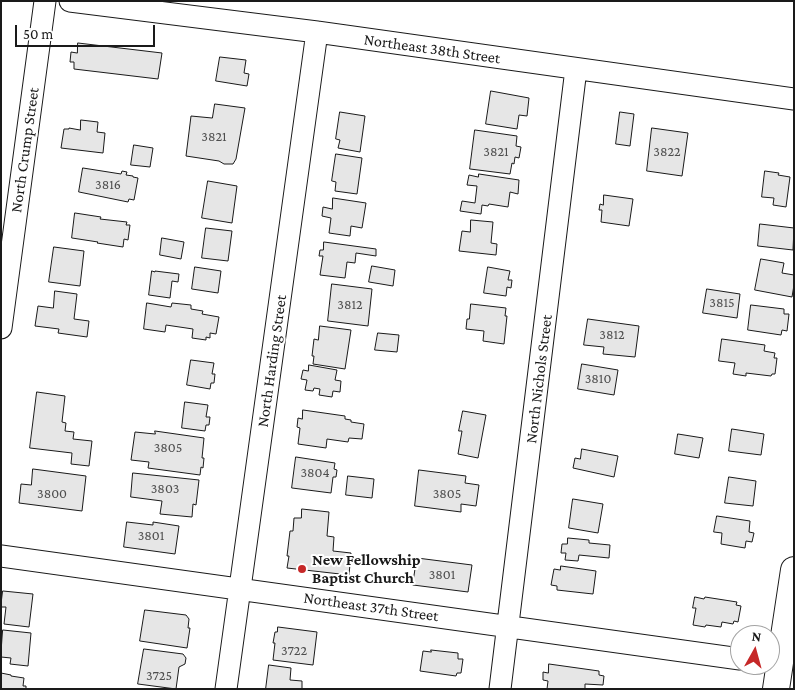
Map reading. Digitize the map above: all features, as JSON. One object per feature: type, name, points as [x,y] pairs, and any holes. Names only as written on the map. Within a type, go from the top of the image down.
[{"type":"main road","points":[[780,671],[794,570]]},
{"type":"street","name":"North Crump Street","points":[[1,328],[45,1]]},
{"type":"street","name":"Northeast 38th Street","points":[[70,1],[317,32],[794,99]]},
{"type":"street","name":"North Harding Street","points":[[226,689],[317,32]]},
{"type":"street","name":"North Nichols Street","points":[[500,689],[576,69]]},
{"type":"street","name":"Northeast 37th Street","points":[[1,556],[730,658]]},
{"type":"building","points":[[78,43],[162,53],[158,79],[74,69],[74,62],[70,62],[71,52],[77,53]]},
{"type":"building","points":[[220,57],[246,60],[244,73],[249,74],[247,86],[216,81]]},
{"type":"building","points":[[491,91],[529,98],[527,116],[519,115],[517,129],[486,124]]},
{"type":"building","points":[[215,104],[245,108],[236,159],[233,164],[224,164],[219,161],[186,156],[191,116],[212,118]]},
{"type":"building","points":[[340,112],[365,116],[360,152],[338,148],[340,140],[336,139]]},
{"type":"building","points":[[620,112],[634,114],[630,146],[616,144]]},
{"type":"building","points":[[81,120],[98,122],[97,132],[105,133],[103,153],[61,148],[64,129],[80,130]]},
{"type":"building","points":[[652,128],[688,133],[682,176],[647,171]]},
{"type":"building","points":[[475,130],[517,136],[516,146],[521,147],[519,158],[515,157],[510,174],[470,169]]},
{"type":"building","points":[[134,145],[153,148],[150,167],[131,165]]},
{"type":"building","points":[[336,154],[362,158],[357,194],[335,191],[336,182],[332,181]]},
{"type":"building","points":[[83,168],[121,174],[122,171],[127,172],[126,175],[138,178],[134,200],[129,199],[128,202],[79,192]]},
{"type":"building","points":[[765,171],[790,177],[786,207],[773,205],[774,198],[762,197]]},
{"type":"building","points":[[479,174],[519,180],[518,194],[510,192],[508,207],[489,204],[488,206],[482,205],[481,214],[460,211],[462,201],[475,203],[477,186],[467,185],[469,175],[478,177]]},
{"type":"building","points":[[208,181],[237,186],[232,223],[202,218]]},
{"type":"building","points":[[604,195],[633,199],[629,226],[601,222],[602,210],[599,210],[600,204],[603,205]]},
{"type":"building","points":[[333,198],[366,203],[362,228],[351,226],[350,236],[329,233],[331,218],[322,216],[323,207],[332,209]]},
{"type":"building","points":[[75,213],[101,217],[100,219],[127,222],[126,225],[130,225],[128,240],[124,239],[123,247],[72,238]]},
{"type":"building","points":[[471,220],[493,222],[491,243],[497,244],[496,255],[459,251],[462,231],[470,232]]},
{"type":"building","points":[[760,224],[794,228],[793,250],[758,246]]},
{"type":"building","points":[[206,228],[232,231],[228,261],[202,258]]},
{"type":"building","points":[[162,238],[184,242],[181,259],[160,255]]},
{"type":"building","points":[[324,242],[376,249],[376,256],[356,253],[355,263],[347,262],[345,278],[320,275],[323,256],[319,256],[320,250],[323,250]]},
{"type":"building","points":[[54,247],[84,251],[80,286],[49,282]]},
{"type":"building","points":[[761,259],[784,263],[782,273],[794,275],[792,297],[755,290]]},
{"type":"building","points":[[372,266],[395,270],[393,286],[369,282]]},
{"type":"building","points":[[195,267],[221,271],[218,293],[192,289]]},
{"type":"building","points":[[488,267],[510,271],[508,280],[512,280],[511,288],[507,287],[506,296],[484,293]]},
{"type":"building","points":[[152,271],[179,274],[178,282],[172,281],[170,298],[149,295]]},
{"type":"building","points":[[332,284],[372,289],[368,326],[328,321]]},
{"type":"building","points":[[707,289],[740,294],[737,318],[703,313]]},
{"type":"building","points":[[55,291],[77,294],[74,319],[89,321],[87,337],[58,333],[59,329],[35,326],[38,306],[53,308]]},
{"type":"building","points":[[147,303],[171,307],[172,303],[191,305],[191,309],[203,311],[202,314],[219,317],[216,334],[210,333],[210,338],[206,337],[206,340],[192,338],[193,329],[166,325],[165,332],[144,329]]},
{"type":"building","points":[[471,304],[506,308],[504,344],[483,341],[484,331],[466,329]]},
{"type":"building","points":[[751,305],[784,309],[784,314],[789,314],[787,331],[782,330],[781,335],[748,330]]},
{"type":"building","points":[[588,319],[639,326],[635,357],[603,354],[604,347],[584,345]]},
{"type":"building","points":[[320,326],[351,330],[345,369],[313,364],[314,339],[318,340]]},
{"type":"building","points":[[378,333],[399,335],[397,352],[375,350]]},
{"type":"building","points":[[722,339],[765,345],[764,351],[775,353],[774,358],[777,358],[775,374],[771,376],[746,373],[746,376],[733,374],[735,363],[719,361]]},
{"type":"building","points":[[191,360],[214,363],[212,374],[215,374],[214,383],[211,383],[210,389],[187,385]]},
{"type":"building","points":[[582,364],[618,370],[614,395],[578,389]]},
{"type":"building","points":[[309,365],[337,370],[335,380],[341,381],[340,392],[333,391],[332,397],[319,395],[320,389],[314,388],[313,391],[305,390],[307,380],[301,379],[303,370],[308,371]]},
{"type":"building","points":[[37,392],[65,396],[62,422],[66,423],[65,431],[74,432],[73,439],[92,441],[89,466],[71,464],[72,453],[30,448]]},
{"type":"building","points":[[185,402],[208,405],[206,417],[210,417],[209,425],[206,425],[205,431],[182,428]]},
{"type":"building","points":[[303,410],[345,416],[345,419],[351,420],[351,422],[364,424],[362,439],[349,438],[348,442],[327,439],[326,448],[298,444],[300,428],[297,427],[298,418],[302,419]]},
{"type":"building","points":[[463,411],[486,415],[478,458],[458,454],[462,431],[459,431]]},
{"type":"building","points":[[732,429],[764,434],[761,455],[729,451]]},
{"type":"building","points":[[155,431],[204,438],[203,468],[201,467],[200,475],[148,468],[149,462],[131,460],[135,432],[155,434]]},
{"type":"building","points":[[678,434],[703,438],[699,458],[675,454]]},
{"type":"building","points":[[582,449],[618,456],[614,477],[573,468],[575,458],[580,459]]},
{"type":"building","points":[[296,457],[335,463],[334,469],[337,470],[336,477],[333,477],[331,493],[292,488]]},
{"type":"building","points":[[33,469],[86,476],[82,511],[19,503],[21,484],[31,485]]},
{"type":"building","points":[[419,470],[466,476],[465,483],[479,485],[476,506],[461,504],[461,512],[415,506]]},
{"type":"building","points":[[133,473],[199,480],[196,505],[193,504],[192,517],[160,514],[162,501],[131,497]]},
{"type":"building","points":[[348,476],[374,479],[372,498],[346,495]]},
{"type":"building","points":[[729,477],[756,481],[753,506],[725,503]]},
{"type":"building","points":[[573,499],[603,504],[598,533],[569,528]]},
{"type":"building","points":[[302,509],[329,512],[327,536],[334,537],[333,551],[351,553],[349,575],[287,568],[290,531],[293,531],[294,518],[301,518]]},
{"type":"building","points":[[717,516],[750,521],[749,532],[754,533],[752,542],[746,541],[745,548],[721,544],[722,533],[714,532]]},
{"type":"building","points":[[127,522],[153,525],[153,522],[179,526],[175,554],[124,547]]},
{"type":"building","points":[[568,538],[610,545],[609,558],[579,555],[578,561],[565,560],[566,553],[561,553],[562,544],[567,544]]},
{"type":"building","points":[[417,558],[472,565],[468,592],[413,585]]},
{"type":"building","points":[[561,566],[596,571],[593,594],[557,590],[557,586],[551,585],[554,569],[560,570]]},
{"type":"building","points":[[3,591],[33,594],[29,627],[4,624],[6,607],[1,607]]},
{"type":"building","points":[[695,597],[737,602],[736,605],[741,606],[738,622],[734,621],[733,624],[722,622],[721,627],[693,625],[696,608],[693,608]]},
{"type":"building","points":[[145,610],[186,615],[189,619],[188,628],[190,628],[187,648],[140,641]]},
{"type":"building","points":[[278,627],[317,632],[313,665],[273,660],[275,643],[273,643]]},
{"type":"building","points":[[3,630],[31,633],[28,666],[10,664],[11,658],[1,657]]},
{"type":"building","points":[[144,649],[183,654],[186,658],[185,664],[179,667],[176,689],[138,684]]},
{"type":"building","points":[[431,650],[458,653],[458,659],[463,659],[461,673],[457,673],[456,676],[420,671],[423,651],[431,652]]},
{"type":"building","points":[[549,664],[599,671],[599,675],[604,676],[603,685],[585,684],[585,689],[547,689],[548,681],[543,680],[543,672],[548,673]]},
{"type":"building","points":[[269,665],[291,668],[290,680],[302,681],[302,689],[266,689]]},
{"type":"building","points":[[1,673],[24,678],[23,686],[26,686],[26,689],[1,689]]},
{"type":"place","name":"New Fellowship Baptist Church","points":[[302,569]]}]
